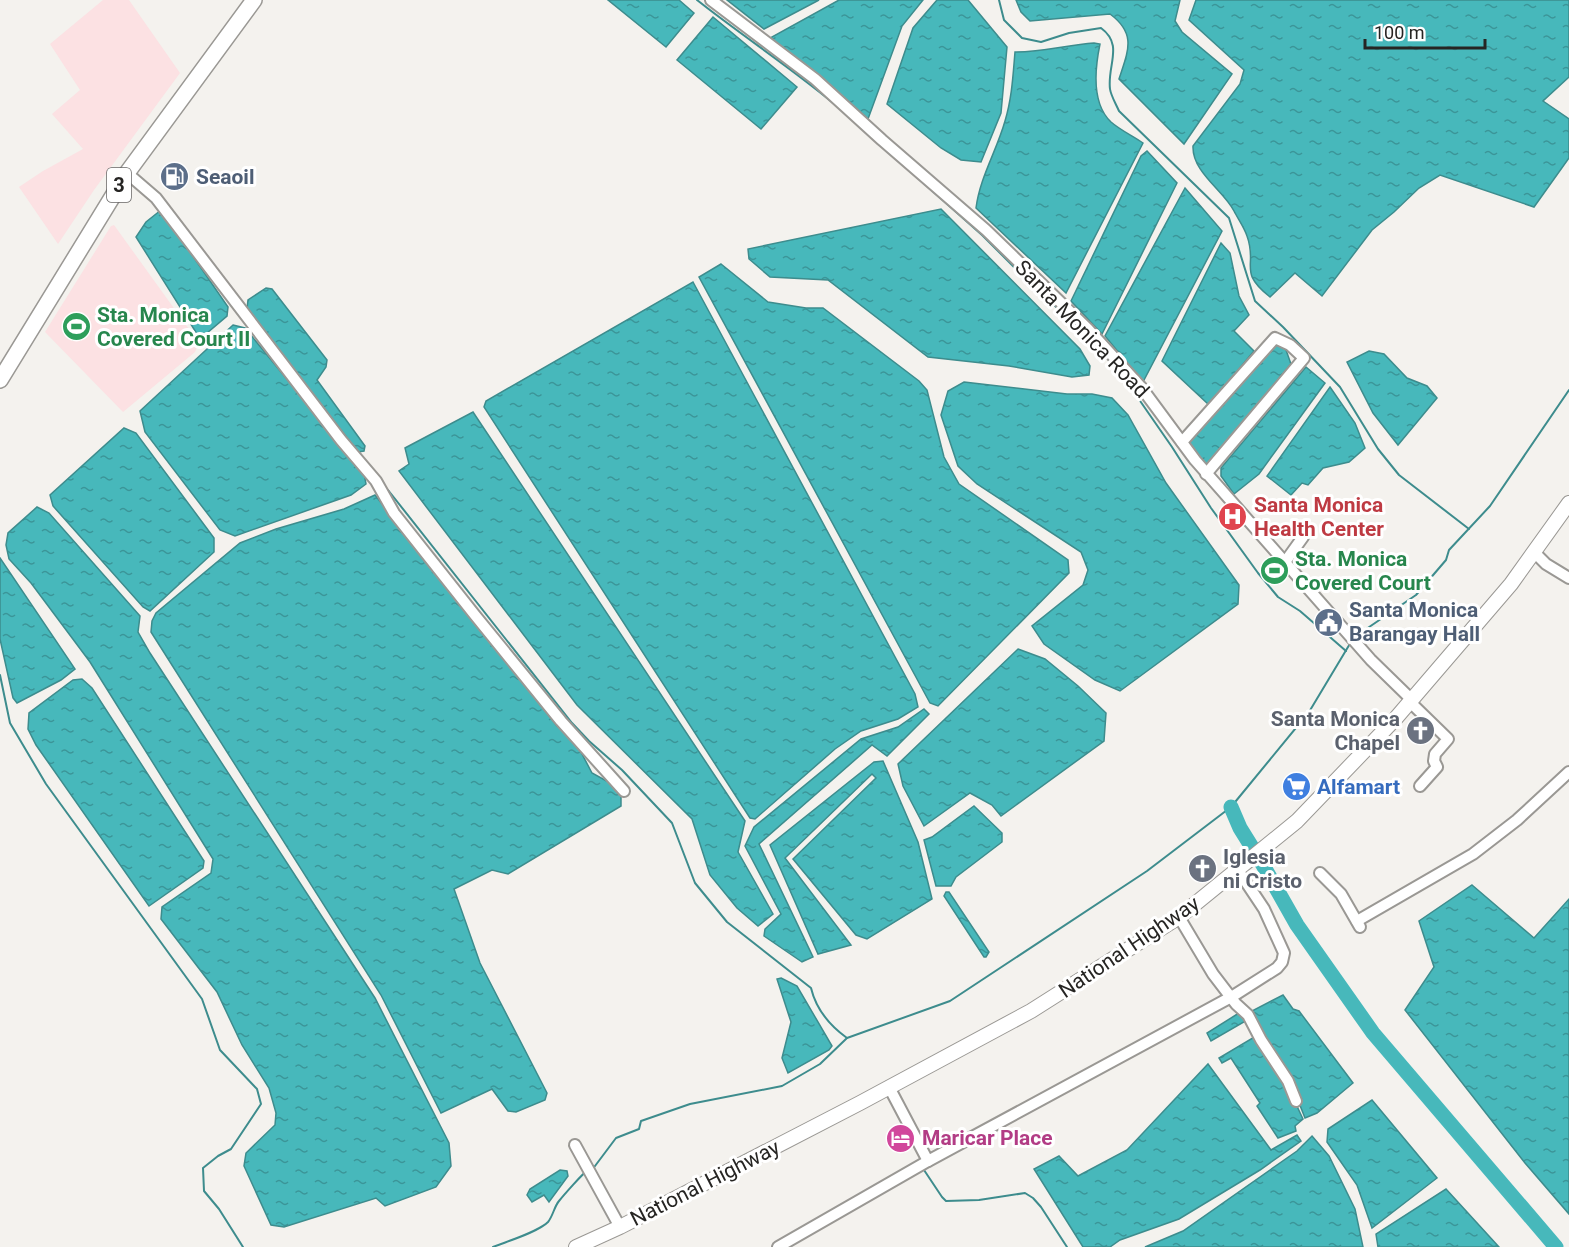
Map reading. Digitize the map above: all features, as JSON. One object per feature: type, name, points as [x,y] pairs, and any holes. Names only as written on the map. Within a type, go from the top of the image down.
[{"type":"highway","name":"3","points":[[0,380],[127,173],[254,0]]},
{"type":"main road","name":"National Highway","points":[[576,1247],[590,1244],[1031,1011],[1179,917],[1285,831],[1411,701],[1511,584],[1569,503]]},
{"type":"street","name":"Santa Monica Road","points":[[711,0],[815,78],[986,230],[1100,342],[1141,387],[1206,474],[1353,640],[1448,739],[1435,754],[1434,761],[1437,767],[1420,786]]},
{"type":"street","points":[[127,173],[156,198],[340,440],[376,481],[394,513],[408,531],[561,721],[624,791]]},
{"type":"street","points":[[1182,442],[1275,338],[1290,345],[1304,358],[1206,474]]},
{"type":"street","points":[[1285,562],[1303,537]]},
{"type":"street","points":[[1534,552],[1546,564],[1569,578]]},
{"type":"street","points":[[1320,873],[1336,888],[1358,924],[1473,854],[1517,820],[1569,772]]},
{"type":"street","points":[[778,1247],[928,1161],[1230,997],[1277,968],[1282,962],[1284,953],[1264,909],[1239,869]]},
{"type":"street","points":[[1179,917],[1213,974],[1230,997],[1248,1015],[1261,1040],[1288,1081],[1296,1101]]},
{"type":"street","points":[[889,1087],[928,1161]]},
{"type":"street","points":[[575,1145],[620,1227]]},
{"type":"shaded area","points":[[103,0],[129,0],[180,73],[94,190],[58,244],[19,187],[83,149],[52,114],[80,90],[50,44]]},
{"type":"shaded area","points":[[114,225],[199,343],[195,352],[123,412],[45,332],[111,226]]},
{"type":"water","points":[[608,0],[679,0],[694,13],[666,47]]},
{"type":"water","points":[[727,0],[819,0],[764,29]]},
{"type":"water","points":[[839,0],[923,0],[902,26],[868,119],[822,78],[770,38]]},
{"type":"water","points":[[937,0],[968,0],[1007,47],[1001,113],[981,162],[961,160],[941,148],[887,104],[913,28]]},
{"type":"water","points":[[1016,0],[1180,0],[1175,21],[1182,32],[1232,74],[1184,144],[1119,79],[1128,44],[1127,36],[1119,21],[1110,14],[1030,21],[1021,12]]},
{"type":"water","points":[[1196,0],[1569,0],[1569,77],[1543,101],[1569,119],[1569,158],[1534,207],[1440,175],[1419,188],[1372,230],[1322,296],[1295,273],[1270,297],[1254,281],[1251,274],[1250,246],[1243,226],[1229,203],[1197,164],[1194,155],[1193,146],[1240,84],[1244,70],[1189,20]]},
{"type":"water","points":[[713,17],[797,87],[761,129],[677,60]]},
{"type":"water","points":[[1100,44],[1096,85],[1100,105],[1111,122],[1143,143],[1066,293],[976,208],[981,185],[1002,132],[1007,112],[1015,52]]},
{"type":"water","points":[[1147,151],[1177,183],[1102,334],[1071,301],[1141,156]]},
{"type":"water","points":[[1185,188],[1222,231],[1143,382],[1105,336]]},
{"type":"water","points":[[941,209],[1080,349],[1090,366],[1089,375],[1072,377],[1009,366],[928,357],[828,280],[770,277],[749,259],[748,249]]},
{"type":"water","points":[[161,210],[228,307],[227,316],[207,333],[197,334],[136,237],[146,222]]},
{"type":"water","points":[[1221,243],[1230,253],[1239,296],[1249,315],[1234,331],[1254,351],[1209,405],[1162,361]]},
{"type":"water","points":[[721,264],[768,302],[806,308],[823,308],[919,381],[927,390],[944,457],[959,484],[1068,560],[1069,573],[938,706],[930,703],[699,277]]},
{"type":"water","points":[[693,282],[915,694],[918,707],[898,719],[861,731],[835,749],[755,819],[750,818],[484,407],[486,401]]},
{"type":"water","points":[[266,288],[272,289],[327,360],[326,367],[317,380],[365,446],[364,451],[358,452],[247,309],[248,300]]},
{"type":"water","points":[[233,325],[245,328],[364,473],[366,484],[351,495],[235,536],[220,530],[145,432],[140,411]]},
{"type":"water","points":[[1275,340],[1286,350],[1291,364],[1206,466],[1189,445],[1192,438]]},
{"type":"water","points":[[1369,351],[1384,354],[1407,378],[1427,386],[1437,398],[1398,445],[1373,413],[1347,362]]},
{"type":"water","points":[[1306,367],[1325,383],[1259,474],[1234,494],[1221,476],[1221,468]]},
{"type":"water","points":[[964,382],[1067,394],[1092,394],[1112,398],[1128,415],[1166,483],[1239,585],[1238,604],[1120,691],[1095,680],[1044,644],[1032,626],[1083,585],[1088,570],[1081,552],[977,484],[958,466],[941,415],[948,391]]},
{"type":"water","points":[[1330,387],[1355,423],[1365,448],[1349,462],[1323,468],[1308,485],[1302,483],[1291,495],[1267,476]]},
{"type":"water","points":[[473,412],[745,821],[738,852],[773,914],[758,926],[737,908],[710,875],[692,819],[577,705],[399,471],[409,464],[405,448]]},
{"type":"water","points":[[124,428],[136,433],[214,538],[214,552],[150,611],[143,607],[53,506],[50,495]]},
{"type":"water","points":[[375,495],[557,726],[573,737],[592,773],[621,789],[621,806],[508,874],[492,870],[454,889],[480,963],[547,1093],[545,1100],[516,1112],[508,1111],[492,1089],[441,1113],[381,995],[151,632],[152,621],[156,613],[240,543],[276,529],[344,509]]},
{"type":"water","points":[[37,507],[49,513],[140,616],[138,632],[150,653],[375,998],[449,1143],[451,1166],[436,1187],[385,1206],[376,1198],[284,1227],[271,1225],[244,1166],[246,1153],[275,1125],[276,1113],[269,1088],[242,1045],[217,992],[161,919],[162,907],[211,873],[213,859],[90,662],[31,583],[9,559],[6,545],[8,533]]},
{"type":"water","points":[[0,558],[75,669],[61,680],[17,703],[13,698],[0,639]]},
{"type":"water","points":[[1018,649],[1045,659],[1106,713],[1104,741],[1001,816],[992,805],[970,793],[924,826],[903,786],[898,764]]},
{"type":"water","points":[[82,679],[92,688],[204,861],[203,868],[149,906],[36,745],[28,729],[29,713],[73,680]]},
{"type":"water","points":[[924,709],[929,714],[887,756],[872,745],[759,844],[813,957],[802,962],[764,936],[765,929],[781,914],[745,846],[754,827],[861,739],[898,727]]},
{"type":"water","points":[[883,761],[918,842],[932,899],[867,939],[856,935],[793,859],[876,778],[872,774],[785,858],[851,945],[818,954],[770,845],[874,762]]},
{"type":"water","points":[[974,806],[1002,833],[1002,842],[956,877],[951,886],[936,886],[924,840],[932,837]]},
{"type":"water","points":[[1472,885],[1534,938],[1569,899],[1569,1214],[1525,1163],[1405,1010],[1434,967],[1419,921]]},
{"type":"water","points":[[946,892],[949,892],[989,952],[986,957],[944,896]]},
{"type":"water","points":[[781,978],[797,986],[832,1046],[829,1050],[788,1073],[782,1058],[791,1022],[777,979]]},
{"type":"water","points":[[1283,995],[1293,1009],[1299,1011],[1353,1083],[1317,1113],[1305,1118],[1290,1080],[1250,1012]]},
{"type":"water","points":[[1239,1013],[1249,1019],[1211,1041],[1207,1033]]},
{"type":"water","points":[[1256,1036],[1287,1085],[1303,1119],[1295,1126],[1296,1131],[1278,1138],[1257,1106],[1260,1103],[1231,1058],[1222,1063],[1219,1058]]},
{"type":"water","points":[[1208,1064],[1271,1150],[1297,1135],[1301,1141],[1260,1170],[1179,1219],[1120,1240],[1110,1247],[1083,1247],[1034,1169],[1059,1156],[1078,1176],[1127,1150]]},
{"type":"water","points":[[1372,1100],[1437,1178],[1372,1228],[1357,1185],[1327,1142],[1328,1129]]},
{"type":"water","points":[[1312,1136],[1329,1156],[1355,1209],[1363,1247],[1145,1247],[1183,1231],[1297,1151]]},
{"type":"water","points":[[560,1170],[567,1171],[568,1176],[549,1202],[544,1195],[532,1202],[527,1195],[530,1189]]},
{"type":"water","points":[[1446,1189],[1499,1247],[1378,1247],[1376,1234]]},
{"type":"waterway","points":[[697,0],[843,111]]},
{"type":"waterway","points":[[999,0],[1004,20],[1022,38],[1041,42],[1069,33],[1101,28],[1108,35],[1113,48],[1110,89],[1119,111],[1229,218],[1255,301],[1340,387],[1378,449],[1399,475],[1469,529]]},
{"type":"waterway","points":[[910,171],[982,235],[1088,336]]},
{"type":"waterway","points":[[1120,372],[1211,508],[1258,573],[1278,597],[1300,611],[1346,651]]},
{"type":"waterway","points":[[1356,636],[1416,595],[1446,560],[1449,550],[1490,506],[1569,390]]},
{"type":"waterway","points":[[388,490],[572,723],[622,770],[672,823],[695,883],[727,922],[811,988],[824,1016],[847,1038]]},
{"type":"waterway","points":[[592,1170],[616,1138],[639,1129],[641,1121],[690,1104],[782,1086],[820,1064],[847,1038],[950,1001],[1147,871],[1231,807],[1309,712],[1351,642]]},
{"type":"waterway","points":[[0,675],[10,723],[46,784],[202,999],[220,1050],[257,1089],[261,1104],[231,1149],[203,1168],[204,1191],[219,1209],[243,1247]]},
{"type":"waterway","points":[[1231,807],[1240,828],[1297,925],[1373,1033],[1556,1247]]},
{"type":"waterway","points":[[924,1170],[946,1201],[979,1200],[1025,1193],[1041,1207],[1067,1247]]},
{"type":"waterway","points":[[493,1247],[530,1233],[548,1222],[559,1201],[587,1171]]},
{"type":"place","name":"Seaoil","points":[[175,177]]},
{"type":"place","name":"Sta. Monica Covered Court II","points":[[76,327]]},
{"type":"place","name":"Santa Monica Health Center","points":[[1233,517]]},
{"type":"place","name":"Sta. Monica Covered Court","points":[[1274,571]]},
{"type":"place","name":"Santa Monica Barangay Hall","points":[[1328,622]]},
{"type":"place","name":"Santa Monica Chapel","points":[[1421,731]]},
{"type":"place","name":"Alfamart","points":[[1296,787]]},
{"type":"place","name":"Iglesia ni Cristo","points":[[1202,869]]},
{"type":"place","name":"Maricar Place","points":[[901,1138]]}]
